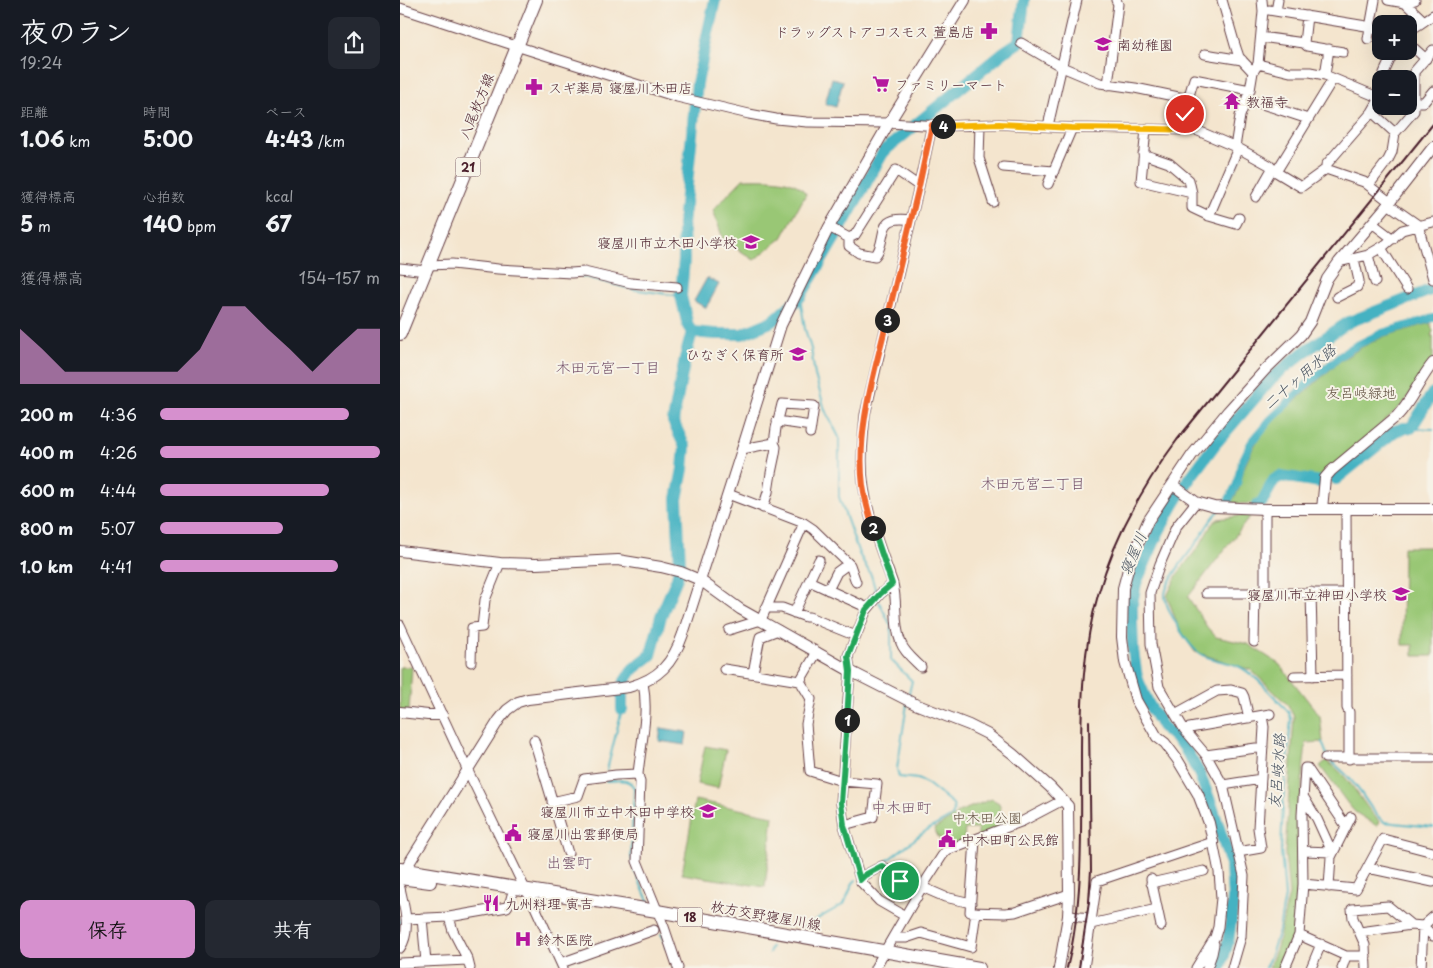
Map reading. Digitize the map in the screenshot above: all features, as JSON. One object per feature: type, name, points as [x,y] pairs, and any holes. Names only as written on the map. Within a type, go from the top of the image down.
[{"type":"main road","name":"八尾枚方線","points":[[400,334],[536,0]]},
{"type":"main road","name":"枚方交野寝屋川線","points":[[401,878],[528,894],[657,920],[935,968]]},
{"type":"main road","name":"枚方交野寝屋川線","points":[[401,878],[512,895],[528,894]]},
{"type":"main road","name":"枚方交野寝屋川線","points":[[881,959],[979,968]]},
{"type":"street","points":[[400,948],[404,943],[406,919],[401,878],[467,769],[506,710],[518,702],[528,699],[644,683],[665,668],[674,655],[683,634],[728,494],[780,325],[829,227],[889,123],[965,0]]},
{"type":"street","points":[[1048,126],[1077,0]]},
{"type":"street","points":[[1108,84],[1118,4],[1116,0]]},
{"type":"street","points":[[1222,0],[1235,45],[1242,60]]},
{"type":"street","points":[[1209,216],[1237,147],[1240,116],[1256,68],[1261,36],[1262,0]]},
{"type":"street","points":[[1278,0],[1273,11],[1370,28]]},
{"type":"street","points":[[1368,40],[1375,0]]},
{"type":"street","points":[[1388,0],[1406,3],[1416,0]]},
{"type":"street","points":[[1406,3],[1424,20]]},
{"type":"street","points":[[400,8],[695,101],[776,119],[807,122],[932,125],[999,124],[1072,128],[1196,130],[1237,147],[1269,165],[1301,187],[1326,169],[1326,165],[1372,112]]},
{"type":"street","points":[[1417,26],[1433,15]]},
{"type":"street","points":[[1304,43],[1307,16]]},
{"type":"street","points":[[1261,36],[1343,52]]},
{"type":"street","points":[[1021,43],[1062,67],[1100,84],[1135,88],[1188,99]]},
{"type":"street","points":[[1256,197],[1308,119],[1329,77],[1329,49]]},
{"type":"street","points":[[1416,70],[1433,50]]},
{"type":"street","points":[[1417,51],[1426,59]]},
{"type":"street","points":[[1205,54],[1242,60],[1256,68],[1310,72],[1372,93]]},
{"type":"street","points":[[1196,130],[1197,128],[1187,119],[1185,114],[1194,79],[1250,90]]},
{"type":"street","points":[[1417,102],[1424,102],[1433,91]]},
{"type":"street","points":[[1247,99],[1308,119]]},
{"type":"street","points":[[1375,115],[1395,133]]},
{"type":"street","points":[[1369,186],[1392,152],[1395,133],[1410,115]]},
{"type":"street","points":[[921,667],[901,643],[896,620],[894,589],[873,527],[863,487],[862,454],[865,415],[932,125]]},
{"type":"street","points":[[980,125],[979,158],[994,202]]},
{"type":"street","points":[[1048,184],[1072,128]]},
{"type":"street","points":[[1146,129],[1141,181],[1192,193]]},
{"type":"street","points":[[1207,968],[1218,927],[1221,898],[1219,872],[1209,822],[1198,794],[1178,759],[1165,743],[1157,737],[1136,700],[1125,662],[1123,645],[1123,588],[1130,562],[1148,521],[1192,455],[1265,370],[1301,335],[1310,322],[1327,279],[1433,147]]},
{"type":"street","points":[[1143,154],[1169,163],[1189,180],[1192,193],[1192,208],[1209,216],[1236,224],[1239,218]]},
{"type":"street","points":[[1003,167],[1054,171]]},
{"type":"street","points":[[1326,169],[1364,182],[1418,225],[1432,278]]},
{"type":"street","points":[[829,227],[849,238],[855,236],[896,170],[919,186]]},
{"type":"street","points":[[849,238],[849,246],[862,254],[875,256],[879,249],[885,226],[902,219],[911,220]]},
{"type":"street","points":[[1339,262],[1368,255],[1381,248],[1402,230],[1433,222]]},
{"type":"street","points":[[1372,223],[1393,239]]},
{"type":"street","points":[[1381,248],[1408,289]]},
{"type":"street","points":[[1368,255],[1375,282]]},
{"type":"street","points":[[1337,297],[1357,287],[1359,284],[1354,259]]},
{"type":"street","points":[[400,268],[427,268],[452,264],[498,269],[584,272],[631,283],[677,287]]},
{"type":"street","points":[[1322,509],[1325,478],[1405,408],[1425,373],[1433,363]]},
{"type":"street","points":[[763,508],[775,454],[776,447],[774,443],[778,421],[782,404],[814,406],[811,430],[778,421]]},
{"type":"street","points":[[742,449],[774,443]]},
{"type":"street","points":[[1173,485],[1196,502],[1214,507],[1265,509],[1433,509]]},
{"type":"street","points":[[728,494],[804,523],[813,529],[848,564],[856,582]]},
{"type":"street","points":[[1196,502],[1176,527],[1150,593],[1151,644],[1160,687],[1184,729],[1206,756],[1223,785],[1244,876],[1241,936],[1232,968]]},
{"type":"street","points":[[1254,642],[1260,593],[1265,509]]},
{"type":"street","points":[[1346,509],[1349,758]]},
{"type":"street","points":[[761,620],[804,523]]},
{"type":"street","points":[[400,551],[500,563],[536,564],[618,560],[677,571],[700,580],[740,609],[850,671],[908,700],[987,734],[1013,754],[1068,806],[1068,916],[1060,968]]},
{"type":"street","points":[[794,612],[819,560]]},
{"type":"street","points":[[471,662],[472,628],[482,627],[485,600],[500,563]]},
{"type":"street","points":[[828,590],[837,572],[848,564]]},
{"type":"street","points":[[809,581],[868,608]]},
{"type":"street","points":[[892,584],[866,610],[848,656],[850,671],[841,803],[844,825],[860,878],[869,892],[879,901],[905,916]]},
{"type":"street","points":[[1311,592],[1313,676]]},
{"type":"street","points":[[1206,593],[1347,593]]},
{"type":"street","points":[[766,608],[782,608],[856,636]]},
{"type":"street","points":[[729,630],[761,620]]},
{"type":"street","points":[[400,625],[562,966],[657,920]]},
{"type":"street","points":[[753,673],[760,638],[778,630]]},
{"type":"street","points":[[800,681],[817,652]]},
{"type":"street","points":[[724,668],[800,681],[811,699],[806,724],[810,771],[842,781],[877,784],[873,817],[844,825]]},
{"type":"street","points":[[1294,676],[1347,675]]},
{"type":"street","points":[[644,683],[646,695],[645,718],[638,774],[640,782],[638,861],[657,920],[678,968]]},
{"type":"street","points":[[1175,714],[1217,691],[1231,690],[1242,693],[1249,718]]},
{"type":"street","points":[[400,712],[442,715]]},
{"type":"street","points":[[1184,729],[1266,715],[1258,828],[1261,848],[1238,852]]},
{"type":"street","points":[[534,740],[568,853]]},
{"type":"street","points":[[1206,756],[1263,747]]},
{"type":"street","points":[[1325,758],[1433,758]]},
{"type":"street","points":[[1285,968],[1299,934],[1303,884],[1302,815],[1305,768],[1307,768],[1346,826]]},
{"type":"street","points":[[552,802],[578,796],[584,779],[616,774],[638,774]]},
{"type":"street","points":[[1223,785],[1261,779]]},
{"type":"street","points":[[1303,796],[1317,819],[1332,852]]},
{"type":"street","points":[[881,959],[916,897],[947,850],[1023,821],[1063,800]]},
{"type":"street","points":[[1329,887],[1332,852],[1351,817]]},
{"type":"street","points":[[1303,884],[1356,890],[1384,839],[1433,852]]},
{"type":"street","points":[[976,840],[970,912],[1015,912],[1069,894]]},
{"type":"street","points":[[1084,968],[1097,881],[1213,842]]},
{"type":"street","points":[[1302,851],[1332,852]]},
{"type":"street","points":[[860,878],[882,866],[916,897]]},
{"type":"street","points":[[1368,868],[1433,882]]},
{"type":"street","points":[[1161,926],[1151,881],[1204,871]]},
{"type":"street","points":[[922,888],[945,897],[971,903]]},
{"type":"street","points":[[406,919],[449,917],[507,907],[512,895]]},
{"type":"street","points":[[1366,968],[1365,944],[1353,918],[1352,909],[1388,906],[1411,925]]},
{"type":"street","points":[[1068,916],[1092,921],[1157,909]]},
{"type":"street","points":[[893,938],[906,938],[921,933],[972,947],[976,912]]},
{"type":"street","points":[[400,964],[426,962],[469,964],[453,931],[449,917]]},
{"type":"street","points":[[1421,968],[1423,926],[1433,917]]},
{"type":"street","points":[[422,918],[426,962]]},
{"type":"street","points":[[1360,932],[1411,925],[1423,926],[1433,936]]},
{"type":"street","points":[[1299,934],[1346,956],[1366,956]]},
{"type":"street","points":[[1196,968],[1215,937]]},
{"type":"street","points":[[1311,968],[1320,944]]},
{"type":"street","points":[[1342,968],[1346,956]]},
{"type":"green space","points":[[743,179],[786,181],[801,188],[806,194],[782,238],[754,260],[723,239],[713,210]]},
{"type":"green space","name":"友呂岐緑地","points":[[1430,323],[1433,331],[1431,336],[1433,336],[1433,359],[1404,403],[1320,481],[1288,477],[1277,478],[1273,480],[1262,502],[1257,504],[1231,503],[1239,489],[1244,468],[1252,450],[1262,433],[1277,417],[1340,361],[1362,347],[1385,336]]},
{"type":"green space","points":[[1252,514],[1188,597],[1207,627],[1216,637],[1248,644],[1279,664],[1320,716],[1323,742],[1306,743],[1302,781],[1298,924],[1283,968],[1269,968],[1277,947],[1289,894],[1285,853],[1294,717],[1288,705],[1251,670],[1195,652],[1179,629],[1167,596],[1177,575],[1200,545],[1212,524],[1218,519]]},
{"type":"green space","points":[[1403,547],[1433,547],[1433,656],[1413,656],[1413,645],[1402,645]]},
{"type":"green space","points":[[400,667],[412,667],[409,711],[400,710]]},
{"type":"green space","points":[[705,746],[726,750],[718,788],[697,784]]},
{"type":"green space","points":[[1326,761],[1348,781],[1379,821],[1377,826],[1355,812],[1348,804],[1320,766]]},
{"type":"green space","name":"中木田公園","points":[[992,799],[999,803],[1005,827],[978,837],[978,829],[965,829],[964,841],[945,849],[934,829],[955,816],[958,812]]},
{"type":"green space","points":[[695,800],[773,816],[765,887],[682,874]]},
{"type":"water","points":[[832,78],[843,81],[836,107],[825,104]]},
{"type":"water","points":[[707,278],[719,284],[706,308],[694,301]]},
{"type":"water","points":[[661,728],[687,732],[685,745],[659,741]]},
{"type":"waterway","points":[[622,709],[625,681],[633,669],[651,655],[661,616],[677,578],[680,564],[677,499],[685,447],[673,421],[692,332],[688,326],[681,296],[684,259],[683,225],[697,83],[715,0]]},
{"type":"waterway","points":[[692,332],[742,334],[773,321],[800,297],[884,151],[1004,52],[1019,42],[1024,0]]},
{"type":"waterway","points":[[581,276],[631,289],[681,296]]},
{"type":"waterway","name":"寝屋川","points":[[1220,968],[1228,942],[1231,920],[1233,898],[1231,865],[1199,773],[1183,745],[1162,726],[1148,703],[1137,678],[1132,623],[1132,604],[1136,583],[1159,531],[1190,478],[1216,443],[1272,378],[1304,352],[1349,322],[1433,289]]},
{"type":"waterway","points":[[800,297],[815,375],[825,410],[839,437],[839,497],[859,554],[871,575],[876,592]]},
{"type":"waterway","name":"二十ヶ用水路","points":[[1227,503],[1237,484],[1241,464],[1251,443],[1270,420],[1307,384],[1344,353],[1357,345],[1382,333],[1433,318]]},
{"type":"waterway","points":[[1336,479],[1395,431],[1411,428],[1433,393]]},
{"type":"waterway","points":[[1411,428],[1433,429]]},
{"type":"waterway","points":[[1257,505],[1262,502],[1274,480],[1281,476],[1320,482]]},
{"type":"waterway","name":"友呂岐水路","points":[[1219,511],[1209,522],[1173,575],[1165,594],[1172,617],[1194,649],[1203,656],[1238,666],[1251,674],[1284,707],[1291,719],[1283,802],[1281,850],[1285,896],[1279,930],[1265,968]]},
{"type":"waterway","points":[[879,602],[891,626],[891,660],[912,681],[908,697]]},
{"type":"waterway","points":[[884,863],[924,832],[952,816],[954,811],[953,804],[928,784],[918,779],[899,777],[897,769],[907,704]]},
{"type":"waterway","points":[[607,770],[622,709]]},
{"type":"waterway","points":[[1322,742],[1327,755]]},
{"type":"waterway","points":[[1331,761],[1349,778],[1375,814],[1384,822],[1433,827]]},
{"type":"waterway","points":[[606,781],[625,781],[629,782],[634,788],[631,856],[634,869],[649,903]]},
{"type":"waterway","points":[[803,927],[844,904],[856,880]]},
{"type":"waterway","points":[[400,926],[402,918]]},
{"type":"waterway","points":[[661,934],[667,948]]},
{"type":"waterway","points":[[769,953],[771,947]]},
{"type":"railway","points":[[1067,968],[1079,890],[1082,716],[1086,654],[1093,614],[1112,553],[1130,514],[1152,476],[1177,440],[1433,124]]},
{"type":"railway","points":[[1079,968],[1089,902],[1091,870],[1089,721]]},
{"type":"place","name":"ドラッグストアコスモス 萱島店","points":[[989,31]]},
{"type":"place","name":"南幼稚園","points":[[1103,44]]},
{"type":"place","name":"ファミリーマート","points":[[881,84]]},
{"type":"place","name":"スギ薬局 寝屋川木田店","points":[[534,87]]},
{"type":"place","name":"教福寺","points":[[1232,101]]},
{"type":"place","name":"寝屋川市立木田小学校","points":[[751,242]]},
{"type":"place","name":"ひなぎく保育所","points":[[798,354]]},
{"type":"place","name":"寝屋川市立神田小学校","points":[[1401,594]]},
{"type":"place","name":"寝屋川市立中木田中学校","points":[[708,811]]},
{"type":"place","name":"寝屋川出雲郵便局","points":[[513,833]]},
{"type":"place","name":"中木田町公民館","points":[[947,839]]},
{"type":"place","name":"九州料理 寅吉","points":[[491,903]]},
{"type":"place","name":"鈴木医院","points":[[523,939]]},
{"type":"district","name":"木田元宮一丁目","points":[[608,366]]},
{"type":"district","name":"木田元宮二丁目","points":[[1033,482]]},
{"type":"district","name":"中木田町","points":[[901,806]]},
{"type":"district","name":"出雲町","points":[[569,861]]},
{"type":"route","points":[[900,881],[882,866],[865,875],[860,880],[844,825],[841,803],[850,671],[848,656],[866,610],[892,584],[873,527],[863,487],[862,454],[865,415],[932,125],[999,124],[1072,128],[1196,130],[1197,128],[1187,119],[1185,114]]}]
